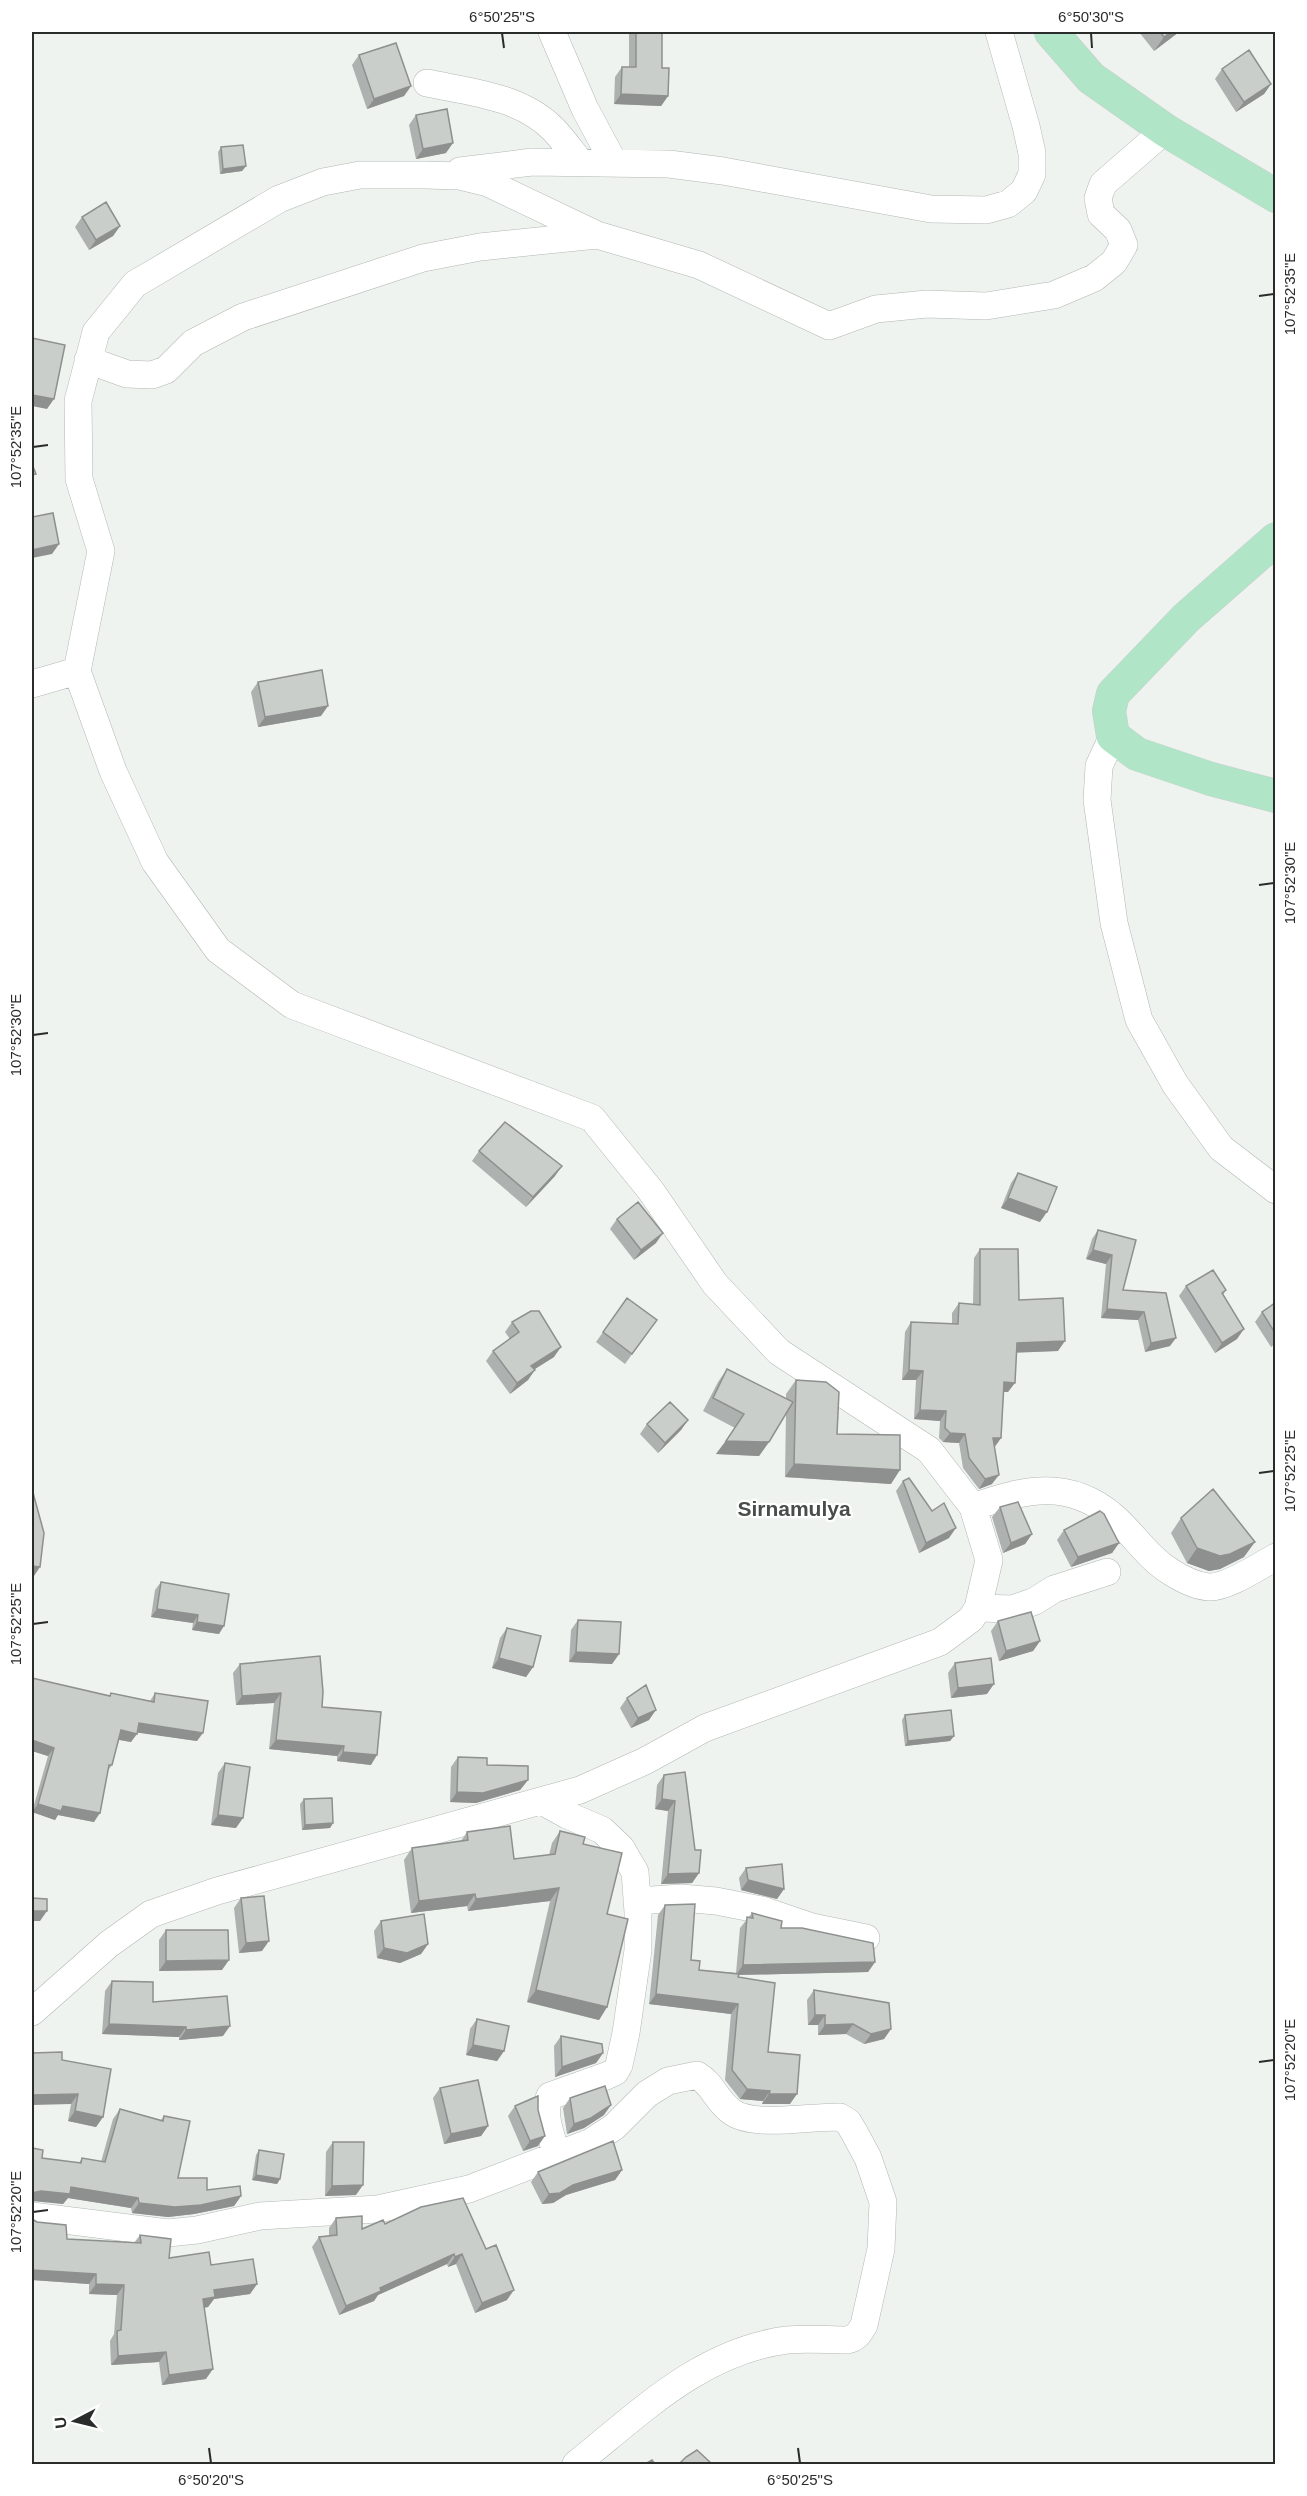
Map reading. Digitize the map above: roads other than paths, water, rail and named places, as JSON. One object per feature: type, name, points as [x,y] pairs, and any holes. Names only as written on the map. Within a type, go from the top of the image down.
[{"type":"main road","points":[[1051,32],[1091,78],[1165,130],[1275,196]]},
{"type":"main road","points":[[1275,539],[1186,618],[1113,694],[1109,711],[1113,736],[1137,754],[1275,796]]},
{"type":"street","points":[[552,32],[585,109],[614,163]]},
{"type":"street","points":[[425,175],[532,162],[669,164],[723,171],[931,209],[986,210],[1008,204],[1024,191],[1032,174],[1032,153],[999,32]]},
{"type":"street","points":[[427,83],[504,99],[552,128],[580,162]]},
{"type":"street","points":[[32,2012],[109,1944],[151,1914],[217,1891],[580,1790],[645,1761],[705,1728],[940,1642],[971,1619],[978,1608],[990,1560],[973,1508],[928,1450],[779,1352],[715,1284],[651,1191],[592,1118],[292,1005],[218,950],[155,862],[112,771],[77,671],[94,575],[101,559],[96,533],[79,479],[78,401],[96,332],[135,284],[279,199],[323,182],[360,176],[459,176],[488,183],[597,235],[699,265],[829,326],[876,309],[927,304],[986,306],[1054,295],[1094,278],[1114,262],[1124,245],[1118,230],[1101,214],[1098,198],[1103,184],[1165,130]]},
{"type":"street","points":[[88,360],[127,374],[152,375],[166,370],[193,344],[243,317],[423,258],[480,247],[597,235]]},
{"type":"street","points":[[32,684],[77,671]]},
{"type":"street","points":[[1113,736],[1099,766],[1097,800],[1114,923],[1139,1020],[1175,1084],[1221,1148],[1275,1190]]},
{"type":"street","points":[[973,1508],[1039,1490],[1063,1492],[1092,1501],[1115,1518],[1159,1565],[1181,1578],[1211,1587],[1232,1580],[1275,1557]]},
{"type":"street","points":[[978,1608],[1013,1609],[1035,1601],[1054,1588],[1107,1572]]},
{"type":"street","points":[[542,1801],[602,1830],[621,1848],[635,1872],[638,1901],[638,1950],[622,2054],[615,2072],[550,2096],[546,2103],[548,2123],[557,2155]]},
{"type":"street","points":[[638,1901],[681,1898],[716,1901],[762,1910],[812,1927],[866,1938]]},
{"type":"street","points":[[32,2216],[168,2233],[197,2230],[260,2216],[378,2209],[469,2189],[591,2142],[614,2127],[647,2094],[668,2080],[697,2075],[706,2080],[721,2104],[736,2115],[760,2120],[840,2117],[848,2122],[868,2158],[883,2202],[881,2249],[864,2325],[854,2338],[789,2340],[728,2355],[655,2399],[576,2464]]},
{"type":"district","name":"Sirnamulya","points":[[794,1509]]}]
